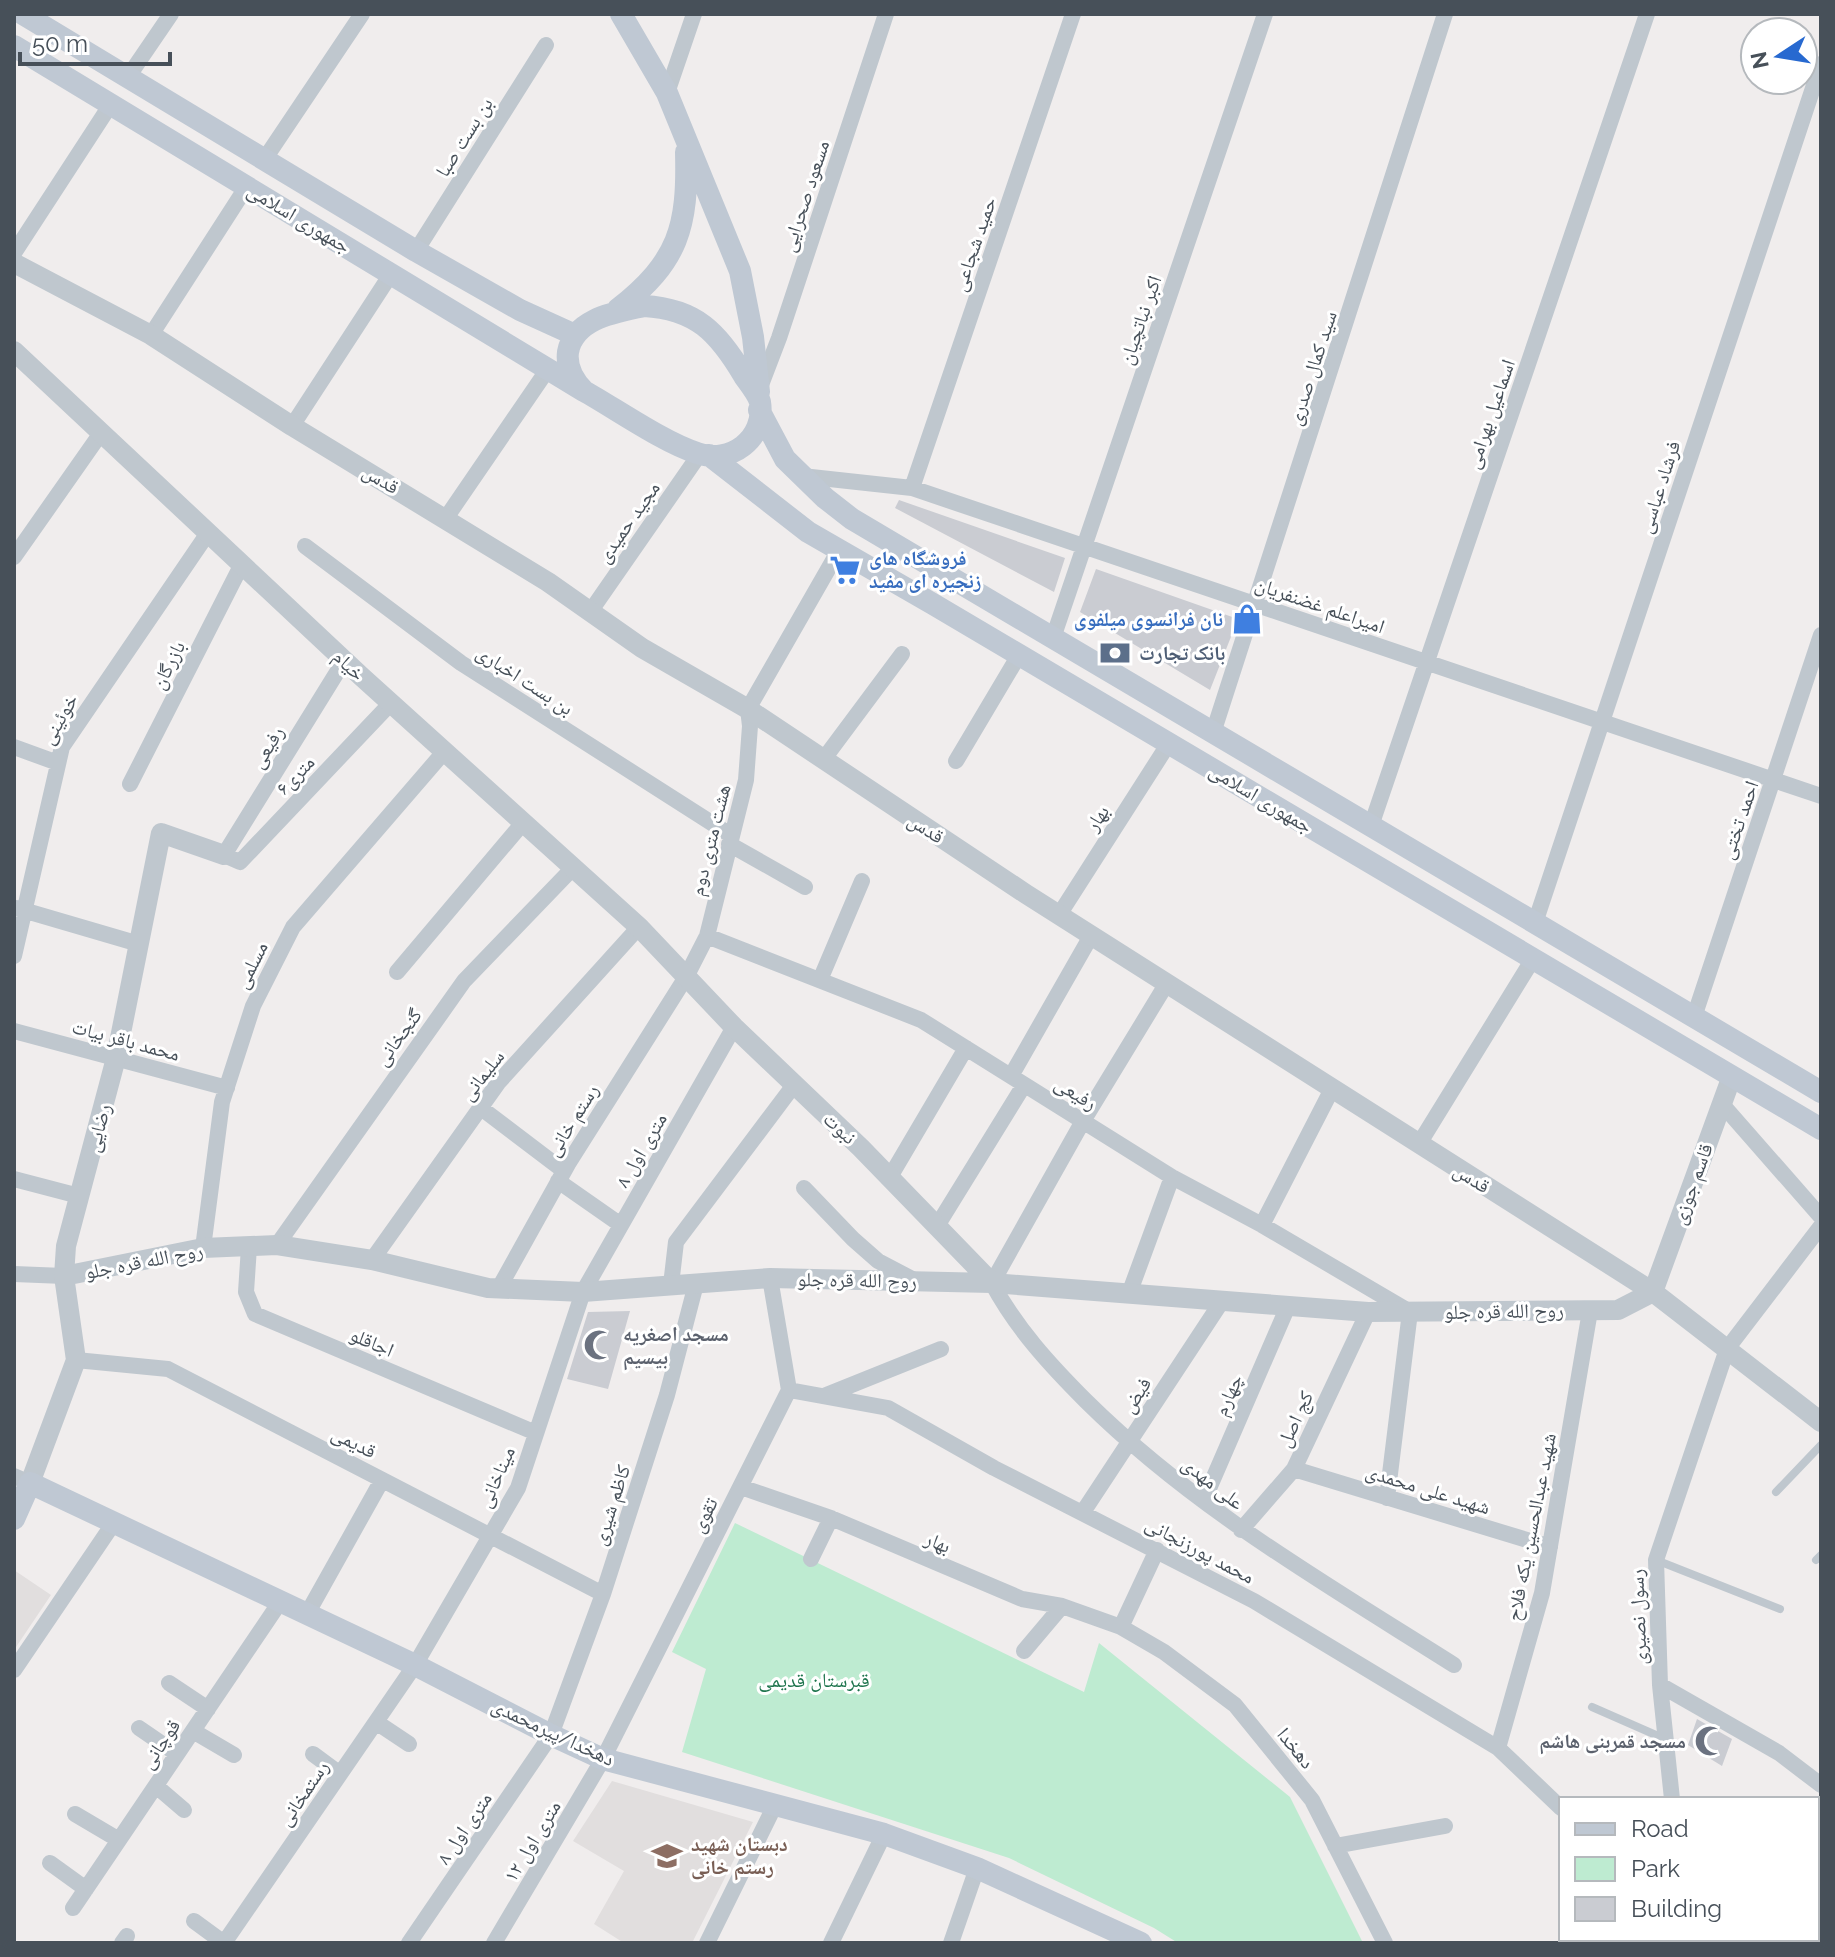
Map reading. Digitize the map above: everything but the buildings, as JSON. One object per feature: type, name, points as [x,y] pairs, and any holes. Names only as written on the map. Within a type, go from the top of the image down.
[{"type":"main road","name":"جمهوری اسلامی","points":[[23,14],[416,251],[520,310],[575,335]]},
{"type":"main road","points":[[621,14],[667,93],[686,134],[740,271],[753,337],[759,400],[757,422],[750,441],[739,451],[704,455]]},
{"type":"main road","name":"جمهوری اسلامی","points":[[14,46],[584,391],[704,455],[838,552],[1169,743],[1821,1129]]},
{"type":"main road","points":[[584,391],[575,382],[567,358],[575,335],[584,326],[613,313],[641,291],[659,271],[676,243],[687,199],[686,134]]},
{"type":"main road","name":"جمهوری اسلامی","points":[[613,313],[644,306],[670,308],[700,322],[723,344],[759,400],[785,459],[852,519],[1821,1092]]},
{"type":"main road","points":[[14,1519],[19,1485]]},
{"type":"main road","name":"دهخدا/پیرمحمدی","points":[[19,1485],[113,1524],[307,1614],[603,1759],[884,1834],[977,1868],[1141,1943]]},
{"type":"street","points":[[128,77],[171,14]]},
{"type":"street","points":[[264,160],[362,14]]},
{"type":"street","points":[[667,93],[694,14]]},
{"type":"street","name":"مسعود صحرایی","points":[[759,400],[886,14]]},
{"type":"street","name":"حمید شجاعی","points":[[912,488],[1073,14]]},
{"type":"street","name":"اکبر نباتچیان","points":[[1053,638],[1265,14]]},
{"type":"street","name":"سید کمال صدری","points":[[1213,733],[1445,14]]},
{"type":"street","name":"اسماعیل بهرامی","points":[[1371,826],[1647,14]]},
{"type":"street","name":"بن بست صبا","points":[[416,251],[546,45]]},
{"type":"street","name":"فرشاد عباسی","points":[[1535,923],[1821,64]]},
{"type":"street","points":[[14,253],[111,104]]},
{"type":"street","points":[[151,335],[247,186]]},
{"type":"street","name":"قدس","points":[[14,263],[151,335],[292,426],[446,518],[642,648],[748,709],[1091,936],[1653,1292],[1821,1422]]},
{"type":"street","points":[[292,426],[391,274]]},
{"type":"street","name":"خیام","points":[[14,351],[344,661],[639,927],[686,977]]},
{"type":"street","points":[[446,518],[548,369]]},
{"type":"street","points":[[14,557],[101,433]]},
{"type":"street","name":"مجید حمیدی","points":[[590,612],[704,455]]},
{"type":"street","name":"امیراعلم غضنفریان","points":[[802,476],[912,488],[1821,796]]},
{"type":"street","name":"خوئینی","points":[[14,956],[19,910],[62,747],[208,533]]},
{"type":"street","name":"بن بست اخباری","points":[[305,546],[461,663],[805,887]]},
{"type":"street","points":[[748,709],[838,552]]},
{"type":"street","name":"بازرگان","points":[[130,784],[242,564]]},
{"type":"street","name":"احمد تختی","points":[[1694,1017],[1821,635]]},
{"type":"street","points":[[823,760],[902,654]]},
{"type":"street","points":[[956,761],[1019,655]]},
{"type":"street","name":"رفیعی","points":[[224,855],[344,661]]},
{"type":"street","name":"۶متری","points":[[224,855],[240,862],[391,703]]},
{"type":"street","name":"هشت متری دوم","points":[[686,977],[707,936],[746,780],[750,726],[748,709]]},
{"type":"street","name":"بهار","points":[[1059,915],[1169,743]]},
{"type":"street","points":[[14,747],[58,763]]},
{"type":"street","name":"مسلمی","points":[[203,1248],[222,1102],[253,1006],[293,927],[444,752]]},
{"type":"street","points":[[397,972],[522,824]]},
{"type":"street","name":"رضایی","points":[[19,1485],[76,1360],[64,1276],[66,1246],[116,1058],[161,833],[224,855]]},
{"type":"street","name":"گنجخانی","points":[[277,1245],[464,981],[572,869]]},
{"type":"street","points":[[820,980],[862,881]]},
{"type":"street","points":[[19,910],[139,944]]},
{"type":"street","name":"سلیمانی","points":[[372,1260],[498,1083],[639,927]]},
{"type":"street","name":"رفیعی","points":[[707,936],[921,1020],[1172,1177],[1262,1225],[1410,1312]]},
{"type":"street","points":[[937,1226],[1018,1080],[1091,936]]},
{"type":"street","points":[[1419,1144],[1533,959]]},
{"type":"street","name":"نبوت","points":[[686,977],[890,1177],[992,1283]]},
{"type":"street","name":"رستم خانی","points":[[499,1288],[561,1176],[686,977]]},
{"type":"street","points":[[992,1283],[1083,1121],[1167,983]]},
{"type":"street","name":"۸ متری اول","points":[[583,1292],[734,1027]]},
{"type":"street","name":"محمد باقر بیات","points":[[14,1031],[227,1088]]},
{"type":"street","points":[[890,1177],[966,1048]]},
{"type":"street","name":"قاسم جوزی","points":[[1653,1292],[1732,1076]]},
{"type":"street","points":[[671,1285],[676,1242],[794,1085]]},
{"type":"street","points":[[1262,1225],[1332,1089]]},
{"type":"street","points":[[1721,1103],[1821,1217]]},
{"type":"street","points":[[481,1108],[621,1225]]},
{"type":"street","points":[[1129,1294],[1172,1177]]},
{"type":"street","points":[[14,1179],[79,1196]]},
{"type":"street","points":[[804,1188],[878,1261],[916,1281]]},
{"type":"street","name":"رسول نصیری","points":[[1672,1797],[1660,1685],[1656,1560],[1727,1349],[1821,1226]]},
{"type":"street","name":"روح الله قره جلو","points":[[64,1276],[203,1248],[277,1245],[372,1260],[499,1288],[583,1292],[770,1278],[916,1281],[992,1283],[1368,1312],[1618,1310],[1653,1292]]},
{"type":"street","name":"اجاقلو","points":[[249,1247],[246,1292],[255,1314],[536,1433]]},
{"type":"street","points":[[16,1279],[64,1276]]},
{"type":"street","points":[[770,1278],[789,1390]]},
{"type":"street","name":"علی مهدی","points":[[992,1283],[1008,1312],[1055,1370],[1129,1443],[1241,1530],[1454,1665]]},
{"type":"street","name":"کاظم شیری","points":[[551,1735],[603,1594],[667,1395],[696,1284]]},
{"type":"street","name":"میناخانی","points":[[415,1665],[518,1488],[583,1292]]},
{"type":"street","name":"فیض","points":[[1083,1512],[1222,1301]]},
{"type":"street","name":"چهارم","points":[[1204,1500],[1288,1306]]},
{"type":"street","name":"شهید عبدالحسین یکه فلاح","points":[[1498,1748],[1542,1593],[1590,1311]]},
{"type":"street","name":"کج اصل","points":[[1241,1530],[1294,1469],[1368,1312]]},
{"type":"street","points":[[1387,1498],[1410,1312]]},
{"type":"street","points":[[822,1396],[941,1349]]},
{"type":"street","name":"قدیمی","points":[[76,1360],[168,1369],[603,1594]]},
{"type":"street","name":"محمد پورزنجانی","points":[[789,1390],[888,1408],[994,1468],[1254,1601],[1498,1748],[1559,1806]]},
{"type":"street","name":"تقوی","points":[[603,1759],[789,1390]]},
{"type":"street","name":"شهید علی محمدی","points":[[1294,1469],[1550,1547]]},
{"type":"street","points":[[307,1614],[382,1480]]},
{"type":"street","name":"بهار","points":[[741,1487],[831,1518],[1022,1599],[1062,1606],[1121,1627]]},
{"type":"street","points":[[811,1559],[831,1518]]},
{"type":"street","points":[[14,1670],[113,1524]]},
{"type":"street","points":[[1121,1627],[1157,1550]]},
{"type":"street","name":"قوچانی","points":[[73,1908],[280,1602]]},
{"type":"street","points":[[1024,1651],[1062,1606]]},
{"type":"street","name":"دهخدا","points":[[1121,1627],[1164,1652],[1235,1705],[1312,1800],[1385,1943]]},
{"type":"street","name":"رستمخانی","points":[[224,1943],[415,1665]]},
{"type":"street","points":[[169,1683],[208,1709]]},
{"type":"street","points":[[1660,1685],[1779,1753],[1821,1785]]},
{"type":"street","points":[[376,1722],[409,1744]]},
{"type":"street","points":[[139,1728],[177,1754]]},
{"type":"street","points":[[193,1731],[234,1755]]},
{"type":"street","name":"۸ متری اول","points":[[409,1943],[551,1735]]},
{"type":"street","points":[[313,1754],[340,1774]]},
{"type":"street","name":"۱۲ متری اول","points":[[494,1943],[603,1759]]},
{"type":"street","points":[[156,1786],[184,1810]]},
{"type":"street","points":[[707,1943],[775,1805]]},
{"type":"street","points":[[75,1814],[119,1840]]},
{"type":"street","points":[[1335,1846],[1445,1826]]},
{"type":"street","points":[[831,1943],[884,1834]]},
{"type":"street","points":[[50,1863],[86,1889]]},
{"type":"street","points":[[951,1943],[977,1868]]},
{"type":"street","points":[[194,1921],[224,1943]]},
{"type":"lane","points":[[1776,1492],[1821,1445]]},
{"type":"lane","points":[[1656,1560],[1780,1609]]},
{"type":"lane","points":[[1592,1707],[1666,1740]]},
{"type":"shaded area","points":[[14,1570],[51,1595],[14,1650]]},
{"type":"shaded area","name":"دبستان شهید رستم خانی","points":[[612,1781],[753,1822],[692,1943],[624,1943],[594,1924],[624,1871],[573,1841]]},
{"type":"green space","name":"قبرستان قدیمى","points":[[735,1523],[1084,1692],[1099,1643],[1290,1797],[1363,1943],[1178,1943],[1154,1928],[1009,1858],[682,1752],[706,1669],[672,1652]]},
{"type":"place","name":"فروشگاه های زنجیره ای مفید","points":[[845,570]]},
{"type":"place","name":"نان فرانسوی میلفوی","points":[[1247,619]]},
{"type":"place","name":"بانک تجارت","points":[[1115,653]]},
{"type":"place","name":"مسجد اصغریه بیسیم","points":[[599,1345]]},
{"type":"place","name":"مسجد قمربنی هاشم","points":[[1710,1741]]},
{"type":"place","name":"دبستان شهید رستم خانی","points":[[667,1856]]}]
